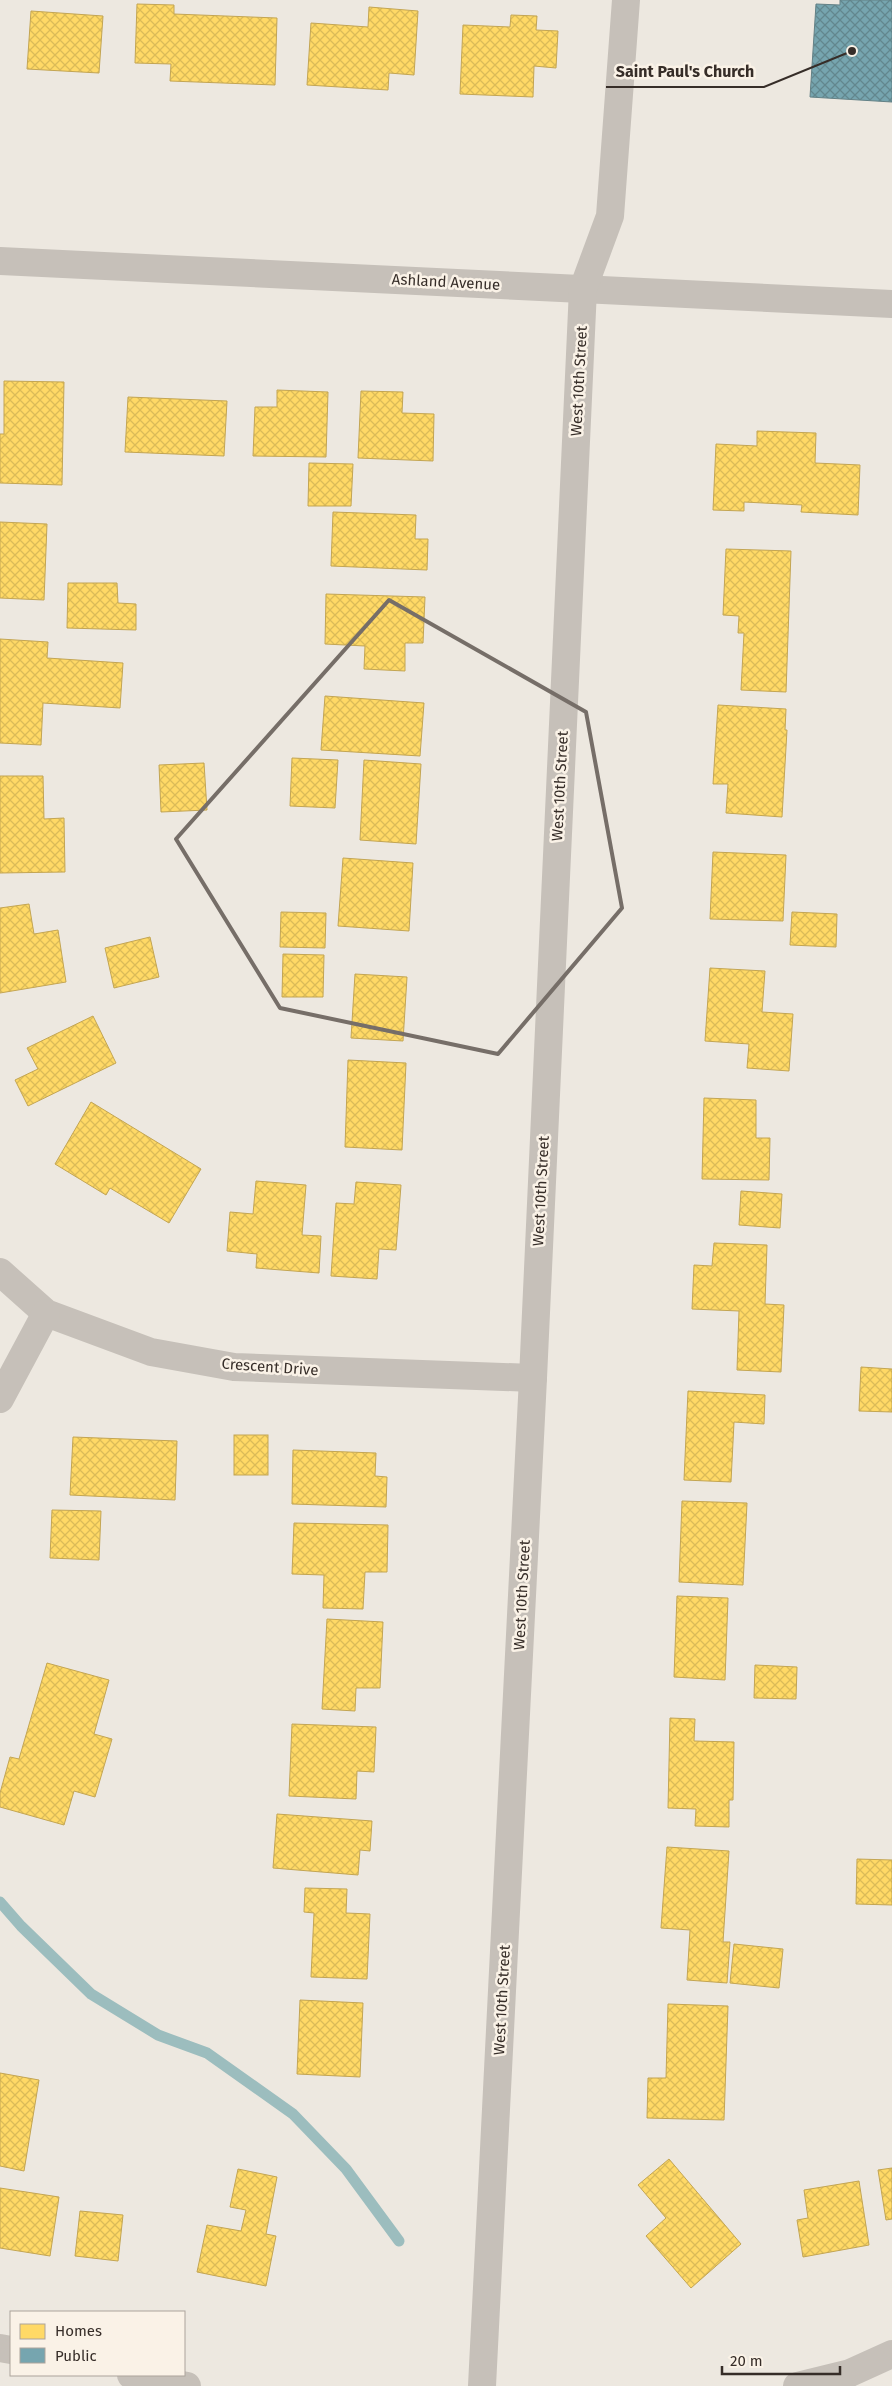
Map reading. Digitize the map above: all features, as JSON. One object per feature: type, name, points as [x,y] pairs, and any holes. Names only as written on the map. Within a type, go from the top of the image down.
[{"type":"street","name":"West 10th Street","points":[[482,2386],[533,1378],[583,289],[610,216],[626,0]]},
{"type":"street","name":"Ashland Avenue","points":[[0,261],[892,304]]},
{"type":"street","name":"Crescent Drive","points":[[0,1272],[46,1313],[152,1352],[234,1367],[533,1378]]},
{"type":"street","points":[[0,1399],[46,1313]]},
{"type":"street","points":[[797,2386],[850,2373],[892,2354]]},
{"type":"street","points":[[136,2376],[186,2386]]},
{"type":"highlighted area","points":[[389,600],[586,712],[622,908],[498,1054],[280,1008],[176,839]]},
{"type":"building: Homes","points":[[137,4],[174,5],[174,14],[277,18],[275,85],[170,81],[171,64],[135,63]]},
{"type":"building: Homes","points":[[369,7],[418,11],[414,75],[389,73],[388,90],[307,85],[311,23],[368,27]]},
{"type":"building: Homes","points":[[31,11],[103,16],[99,73],[27,69]]},
{"type":"building: Homes","points":[[511,15],[537,16],[536,30],[558,31],[556,68],[534,66],[533,97],[460,94],[463,25],[510,27]]},
{"type":"building: Homes","points":[[4,381],[64,382],[62,485],[0,483],[0,434],[4,434]]},
{"type":"building: Homes","points":[[277,390],[328,392],[326,457],[253,456],[255,407],[277,407]]},
{"type":"building: Homes","points":[[361,391],[403,392],[402,413],[434,414],[433,461],[358,458]]},
{"type":"building: Homes","points":[[128,397],[227,401],[224,456],[125,452]]},
{"type":"building: Homes","points":[[757,431],[816,433],[815,463],[860,465],[858,515],[801,512],[802,505],[744,502],[744,511],[713,510],[716,444],[757,446]]},
{"type":"building: Homes","points":[[309,463],[353,464],[351,506],[308,506]]},
{"type":"building: Homes","points":[[333,512],[416,515],[415,539],[428,539],[427,570],[331,566]]},
{"type":"building: Homes","points":[[0,522],[47,524],[44,600],[0,598]]},
{"type":"building: Homes","points":[[726,549],[791,551],[786,692],[741,690],[744,633],[738,633],[739,616],[723,615]]},
{"type":"building: Homes","points":[[68,583],[117,583],[118,603],[136,604],[136,630],[67,628]]},
{"type":"building: Homes","points":[[326,594],[425,597],[423,643],[405,643],[405,671],[364,669],[365,646],[325,644]]},
{"type":"building: Homes","points":[[0,639],[48,642],[47,658],[123,663],[120,708],[43,703],[41,745],[0,743]]},
{"type":"building: Homes","points":[[325,696],[424,703],[420,756],[321,750]]},
{"type":"building: Homes","points":[[718,705],[786,709],[785,730],[787,730],[782,817],[726,813],[728,784],[713,784]]},
{"type":"building: Homes","points":[[292,758],[338,760],[335,808],[290,806]]},
{"type":"building: Homes","points":[[364,760],[421,764],[416,844],[360,840]]},
{"type":"building: Homes","points":[[204,763],[207,810],[161,812],[159,765]]},
{"type":"building: Homes","points":[[0,776],[43,776],[44,819],[64,818],[65,872],[0,873]]},
{"type":"building: Homes","points":[[713,852],[786,855],[783,921],[710,919]]},
{"type":"building: Homes","points":[[343,858],[413,863],[409,931],[338,926]]},
{"type":"building: Homes","points":[[29,904],[34,934],[58,930],[66,982],[0,993],[0,908]]},
{"type":"building: Homes","points":[[281,912],[326,913],[325,948],[280,947]]},
{"type":"building: Homes","points":[[792,912],[837,914],[836,947],[790,945]]},
{"type":"building: Homes","points":[[150,937],[159,977],[114,988],[105,948]]},
{"type":"building: Homes","points":[[283,954],[324,955],[323,997],[282,997]]},
{"type":"building: Homes","points":[[710,968],[765,971],[762,1012],[793,1014],[789,1071],[747,1068],[749,1044],[705,1041]]},
{"type":"building: Homes","points":[[355,974],[407,977],[403,1041],[351,1038]]},
{"type":"building: Homes","points":[[93,1016],[116,1063],[28,1106],[15,1080],[38,1069],[27,1048]]},
{"type":"building: Homes","points":[[348,1060],[406,1063],[402,1150],[345,1147]]},
{"type":"building: Homes","points":[[704,1098],[756,1100],[756,1138],[770,1138],[769,1180],[702,1179]]},
{"type":"building: Homes","points":[[91,1102],[201,1169],[169,1223],[110,1188],[106,1195],[55,1164]]},
{"type":"building: Homes","points":[[256,1181],[306,1185],[302,1235],[321,1236],[319,1273],[256,1268],[257,1254],[227,1251],[230,1212],[253,1214]]},
{"type":"building: Homes","points":[[356,1182],[401,1185],[396,1250],[379,1249],[377,1279],[331,1276],[336,1203],[354,1204]]},
{"type":"building: Homes","points":[[741,1191],[782,1194],[780,1228],[739,1225]]},
{"type":"building: Homes","points":[[714,1243],[767,1245],[765,1304],[784,1305],[781,1372],[737,1370],[739,1311],[692,1309],[694,1265],[712,1266]]},
{"type":"building: Homes","points":[[861,1367],[892,1369],[892,1412],[859,1411]]},
{"type":"building: Homes","points":[[688,1391],[765,1395],[764,1424],[734,1422],[731,1482],[684,1480]]},
{"type":"building: Homes","points":[[234,1435],[268,1435],[268,1475],[234,1475]]},
{"type":"building: Homes","points":[[73,1437],[177,1441],[175,1500],[70,1495]]},
{"type":"building: Homes","points":[[293,1450],[376,1453],[375,1476],[387,1477],[386,1507],[292,1504]]},
{"type":"building: Homes","points":[[682,1501],[747,1503],[743,1585],[679,1582]]},
{"type":"building: Homes","points":[[52,1510],[101,1511],[99,1560],[50,1558]]},
{"type":"building: Homes","points":[[294,1523],[388,1525],[387,1572],[365,1572],[363,1609],[323,1608],[324,1575],[292,1574]]},
{"type":"building: Homes","points":[[677,1596],[728,1598],[725,1680],[674,1677]]},
{"type":"building: Homes","points":[[327,1619],[383,1622],[380,1688],[356,1688],[355,1711],[322,1709]]},
{"type":"building: Homes","points":[[47,1663],[109,1680],[94,1734],[112,1739],[95,1797],[74,1791],[64,1825],[0,1807],[0,1793],[10,1757],[19,1759]]},
{"type":"building: Homes","points":[[755,1665],[797,1667],[796,1699],[754,1698]]},
{"type":"building: Homes","points":[[670,1718],[695,1719],[694,1741],[734,1742],[733,1800],[729,1800],[729,1827],[695,1826],[696,1809],[668,1808]]},
{"type":"building: Homes","points":[[292,1724],[376,1727],[374,1772],[357,1771],[356,1799],[289,1796]]},
{"type":"building: Homes","points":[[277,1814],[372,1821],[370,1851],[360,1850],[358,1875],[273,1868]]},
{"type":"building: Homes","points":[[667,1847],[729,1851],[723,1942],[730,1942],[727,1983],[687,1980],[690,1930],[661,1928]]},
{"type":"building: Homes","points":[[857,1859],[892,1860],[892,1905],[856,1904]]},
{"type":"building: Homes","points":[[305,1888],[347,1889],[346,1913],[370,1914],[367,1979],[311,1977],[314,1913],[304,1912]]},
{"type":"building: Homes","points":[[734,1944],[783,1949],[779,1988],[730,1983]]},
{"type":"building: Homes","points":[[300,2000],[363,2003],[360,2077],[297,2074]]},
{"type":"building: Homes","points":[[668,2004],[728,2006],[724,2120],[647,2118],[648,2078],[666,2078]]},
{"type":"building: Homes","points":[[0,2073],[39,2080],[24,2171],[0,2166]]},
{"type":"building: Homes","points":[[669,2159],[741,2244],[691,2288],[646,2236],[666,2218],[638,2185]]},
{"type":"building: Homes","points":[[892,2168],[892,2219],[886,2220],[878,2170]]},
{"type":"building: Homes","points":[[238,2169],[277,2177],[266,2234],[276,2236],[266,2286],[197,2272],[207,2225],[241,2231],[246,2210],[230,2207]]},
{"type":"building: Homes","points":[[859,2181],[869,2245],[803,2257],[797,2220],[808,2218],[804,2190]]},
{"type":"building: Homes","points":[[0,2188],[59,2197],[50,2256],[0,2248]]},
{"type":"building: Homes","points":[[80,2211],[123,2215],[118,2261],[75,2256]]},
{"type":"building: Public","points":[[840,0],[892,0],[892,102],[810,97],[816,4],[840,5]]},
{"type":"waterway","points":[[0,1902],[21,1926],[91,1994],[158,2035],[207,2053],[293,2114],[346,2169],[399,2241]]},
{"type":"place","name":"Saint Paul's Church","points":[[852,51]]}]
